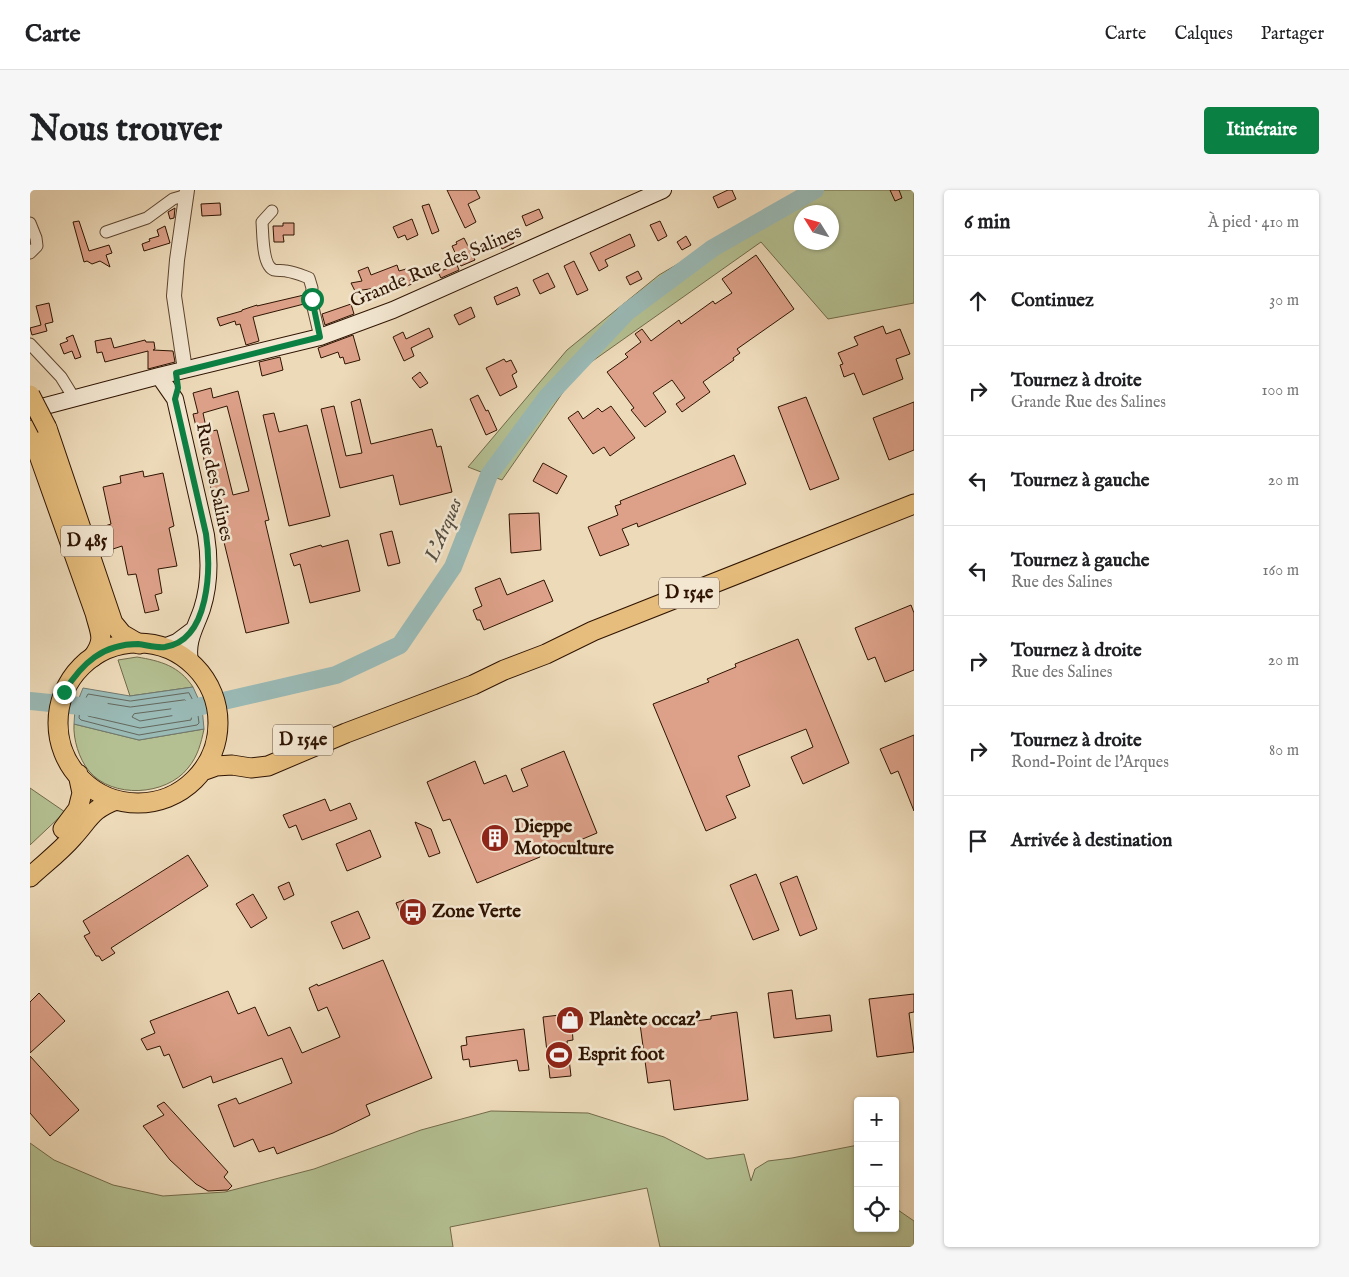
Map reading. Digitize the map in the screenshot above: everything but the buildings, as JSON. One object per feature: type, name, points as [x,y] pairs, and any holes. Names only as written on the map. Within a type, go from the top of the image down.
[{"type":"main road","name":"Grande Rue des Salines","points":[[30,410],[320,337],[393,310],[664,190]]},
{"type":"main road","points":[[175,399],[180,372]]},
{"type":"main road","name":"Rue des Salines","points":[[159,376],[175,399],[209,552],[205,596],[193,630],[188,652],[190,661]]},
{"type":"main road","name":"D 485","points":[[30,394],[36,430],[102,640],[100,647],[93,657]]},
{"type":"main road","name":"D 485","points":[[36,430],[87,542],[113,622],[122,634],[140,644]]},
{"type":"main road","name":"D 154e","points":[[202,771],[216,766],[232,765],[251,768],[268,766],[346,733],[473,685],[593,632],[914,504]]},
{"type":"main road","points":[[164,647],[177,642],[193,630]]},
{"type":"main road","points":[[140,644],[164,647],[190,661],[210,688],[215,700],[217,713],[217,733],[211,755],[202,771],[184,791],[169,797],[142,803],[116,800],[99,793],[84,782],[68,760],[62,745],[58,719],[61,700],[69,683],[93,657],[123,645],[140,644]]},
{"type":"main road","name":"D 154e","points":[[217,733],[222,748],[230,753],[260,756],[290,746],[392,703],[461,679],[504,670]]},
{"type":"main road","points":[[30,862],[65,827],[78,809],[82,792],[78,774]]},
{"type":"main road","points":[[30,877],[73,837],[88,817],[104,804],[116,800]]},
{"type":"street","points":[[106,232],[146,218],[173,199],[187,192]]},
{"type":"street","points":[[180,372],[174,296],[187,192]]},
{"type":"street","points":[[272,211],[262,222],[266,260],[269,267],[276,271],[299,273],[308,278],[312,288],[312,299],[320,337]]},
{"type":"street","points":[[30,223],[37,246],[30,253]]},
{"type":"street","points":[[30,344],[61,377],[74,398]]},
{"type":"green space","points":[[804,190],[914,190],[914,303],[828,319],[761,242],[577,372],[502,480],[468,467],[567,350],[659,275]]},
{"type":"green space","points":[[137,657],[154,660],[175,669],[193,687],[130,696],[118,660]]},
{"type":"green space","points":[[74,724],[139,740],[204,729],[197,754],[188,768],[178,777],[153,789],[125,790],[99,780],[89,771],[77,749]]},
{"type":"green space","points":[[30,788],[65,812],[30,845]]},
{"type":"green space","points":[[491,1111],[588,1113],[664,1137],[707,1159],[744,1154],[751,1181],[755,1169],[768,1161],[854,1146],[854,1232],[899,1232],[899,1211],[914,1221],[914,1247],[660,1247],[647,1188],[450,1227],[453,1247],[30,1247],[30,1143],[54,1160],[113,1185],[163,1196],[225,1192],[314,1169],[421,1130]]},
{"type":"water","points":[[193,687],[202,707],[204,729],[139,740],[74,724],[75,708],[83,688],[130,696]]},
{"type":"waterway","name":"L'Arques","points":[[180,711],[336,675],[400,645],[453,567],[489,475],[546,398],[627,312],[713,248],[815,190]]},
{"type":"waterway","name":"L'Arques","points":[[30,701],[100,708]]},
{"type":"place","name":"Dieppe Motoculture","points":[[495,838]]},
{"type":"place","name":"Zone Verte","points":[[413,912]]},
{"type":"place","name":"Planète occaz'","points":[[570,1020]]},
{"type":"place","name":"Esprit foot","points":[[559,1055]]},
{"type":"route","points":[[64,692],[80,669],[93,657],[123,645],[140,644],[164,647],[177,642],[193,630],[202,609],[208,582],[209,552],[175,399],[178,388],[176,373],[320,337],[312,299]]}]
